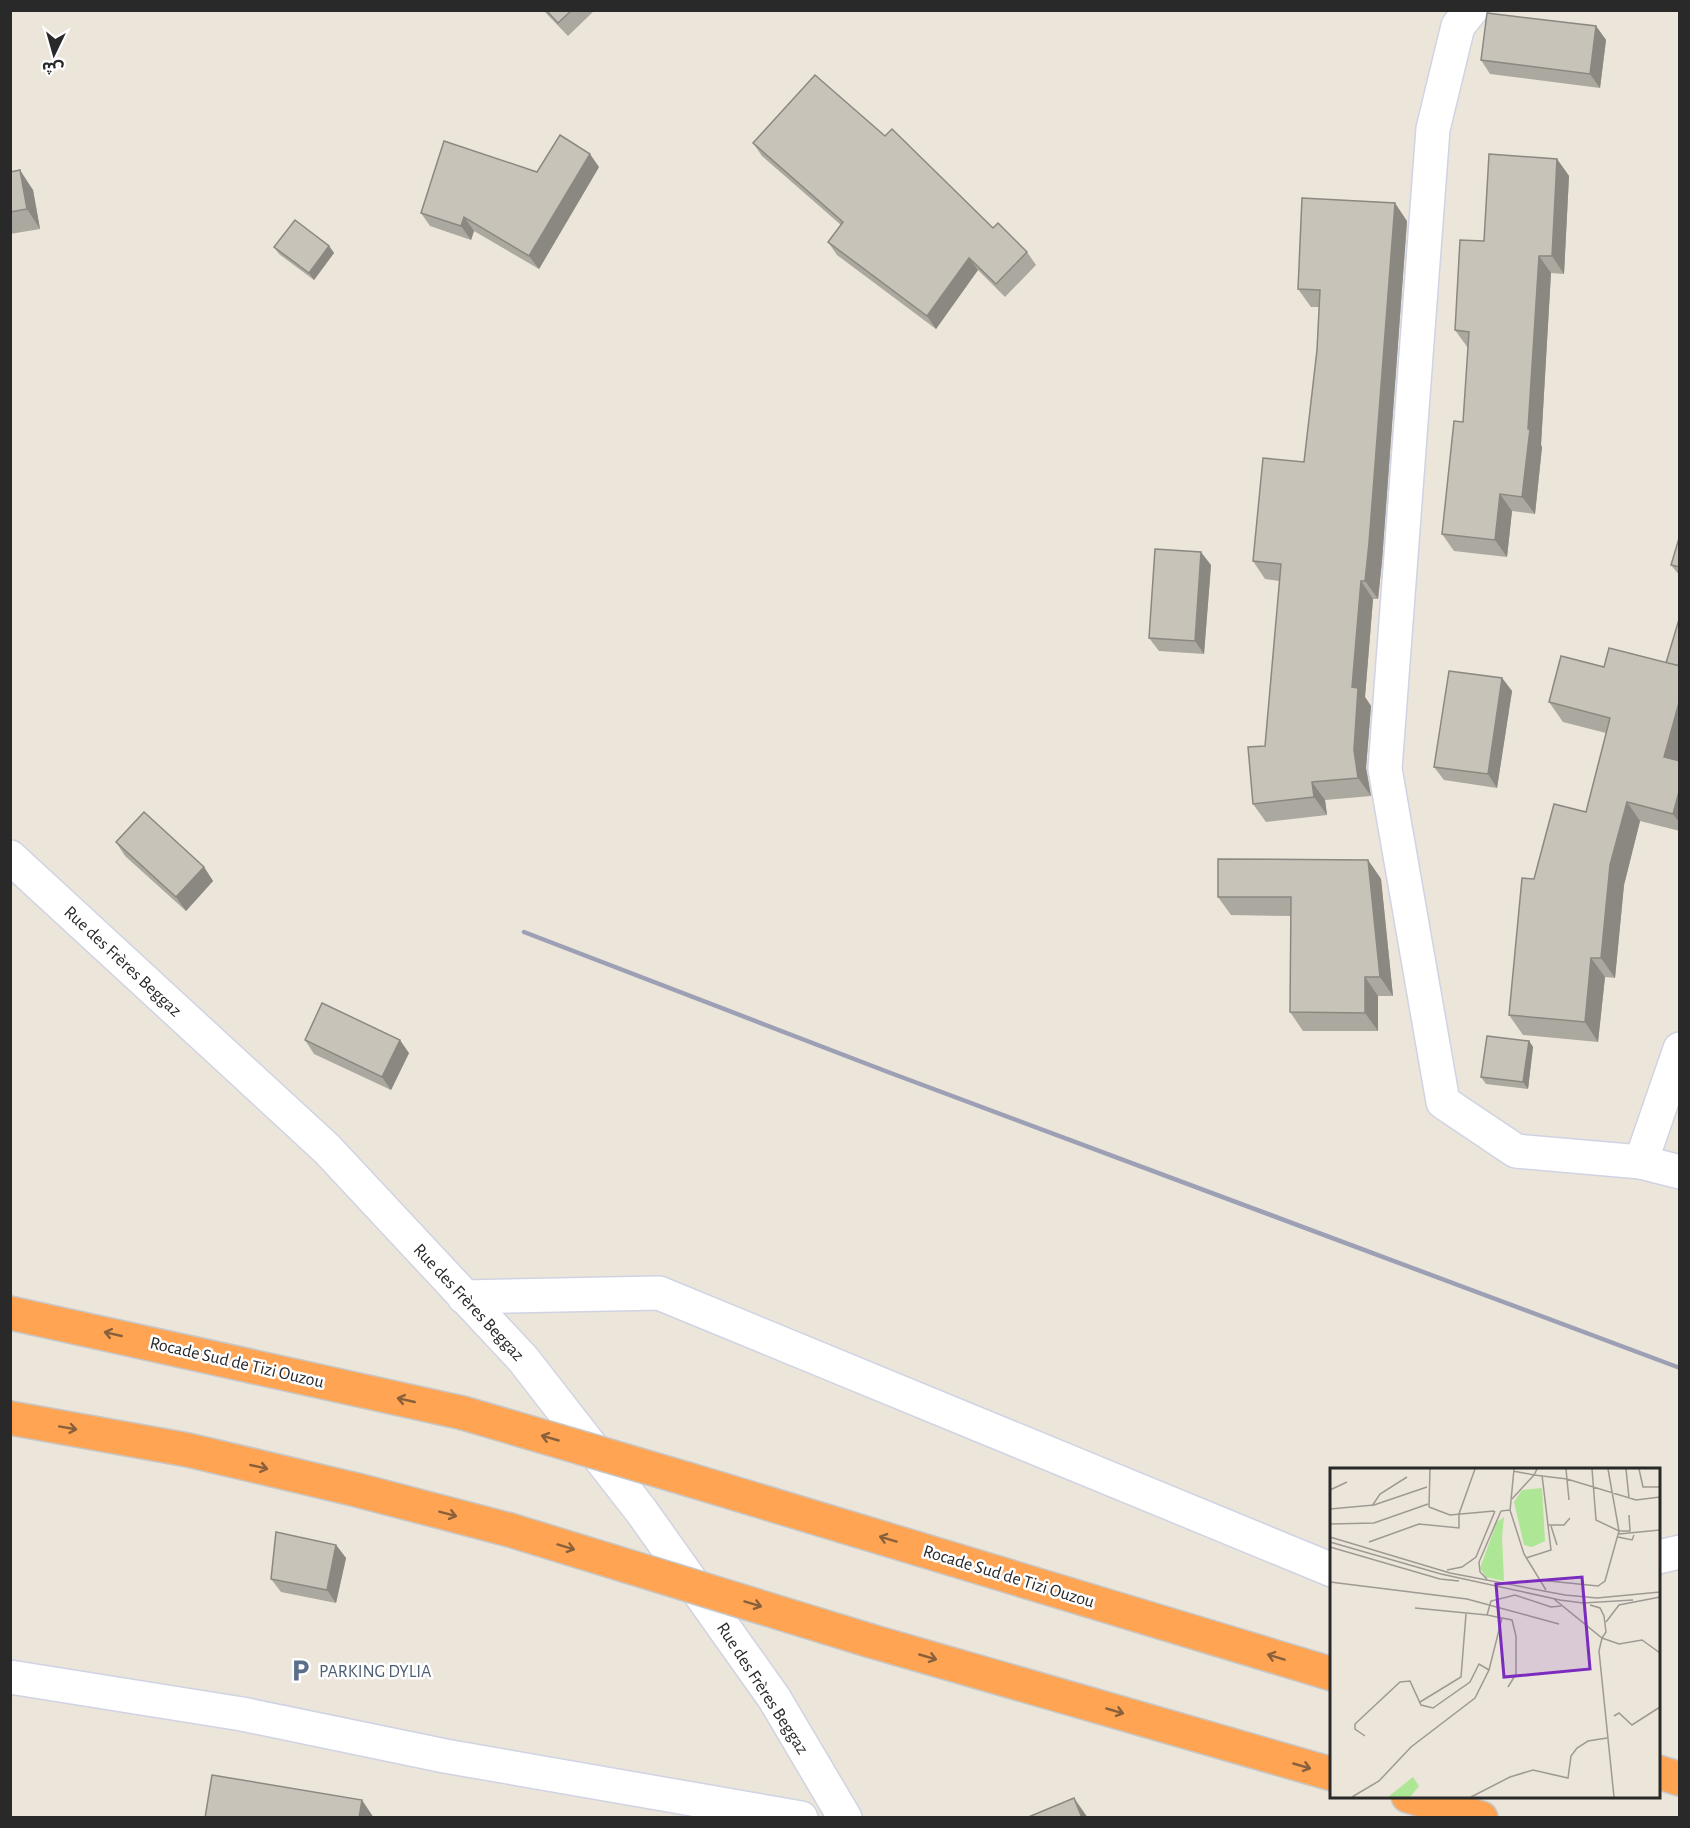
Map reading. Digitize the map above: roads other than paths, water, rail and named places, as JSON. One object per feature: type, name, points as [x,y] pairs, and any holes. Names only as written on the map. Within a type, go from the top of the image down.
[{"type":"highway","name":"Rocade Sud de Tizi Ouzou","points":[[14,1312],[463,1413],[1330,1673]]},
{"type":"highway","points":[[10,1418],[188,1450],[357,1490],[510,1530],[871,1641],[1330,1773]]},
{"type":"highway","points":[[1660,1772],[1680,1779]]},
{"type":"highway","points":[[1411,1798],[1481,1818]]},
{"type":"street","points":[[1471,10],[1458,26],[1433,129],[1385,769],[1443,1102],[1516,1151],[1641,1162],[1680,1172]]},
{"type":"street","name":"Rue des Frères Beggaz","points":[[10,857],[327,1149],[523,1359],[642,1512],[774,1698],[845,1818]]},
{"type":"street","points":[[1641,1162],[1680,1049]]},
{"type":"street","points":[[464,1296],[659,1293],[1330,1569]]},
{"type":"street","points":[[1660,1557],[1680,1552]]},
{"type":"street","points":[[10,1677],[242,1714],[445,1756],[801,1818]]},
{"type":"railway","points":[[524,932],[888,1072],[1680,1368]]},
{"type":"place","name":"PARKING DYLIA","points":[[301,1671]]}]
